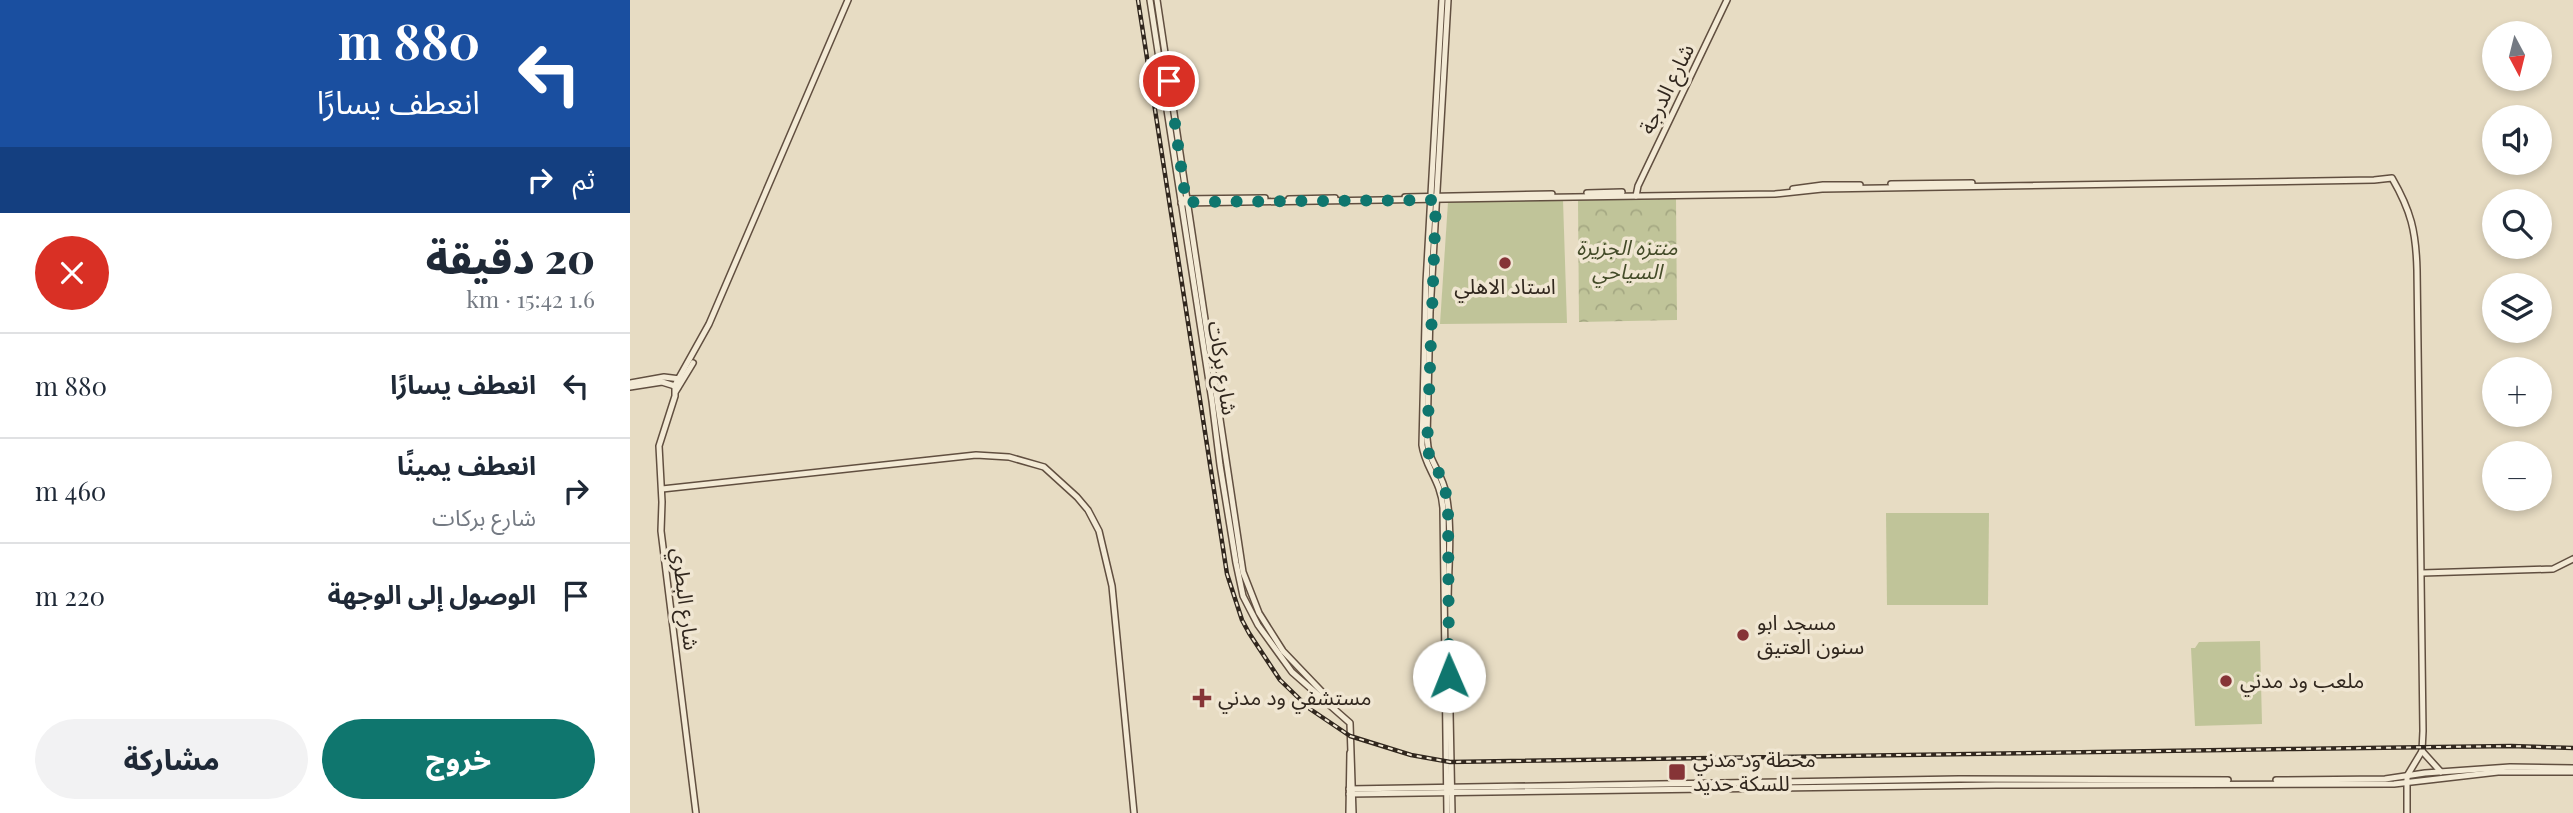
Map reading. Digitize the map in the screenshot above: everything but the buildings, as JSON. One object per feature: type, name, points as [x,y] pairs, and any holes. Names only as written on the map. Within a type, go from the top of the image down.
[{"type":"street","name":"شارع البطري","points":[[696,813],[662,544],[660,439],[678,385],[713,323],[850,0]]},
{"type":"street","name":"شارع بركات","points":[[1150,0],[1184,201]]},
{"type":"street","name":"شارع بركات","points":[[1157,0],[1222,477],[1243,596],[1258,625],[1292,671],[1350,723],[1351,791]]},
{"type":"street","points":[[1442,0],[1433,198],[1427,450],[1443,481],[1448,503],[1449,813]]},
{"type":"street","points":[[1433,198],[1448,0]]},
{"type":"street","name":"شارع الدرجة","points":[[1636,194],[1727,0]]},
{"type":"street","points":[[1184,201],[1636,194],[1786,190],[1823,185],[2374,180],[2392,177],[2411,216],[2416,245],[2422,751],[2407,780],[2407,813]]},
{"type":"street","points":[[630,385],[663,377],[678,385]]},
{"type":"street","points":[[662,489],[981,455],[1009,457],[1044,467],[1088,510],[1099,531],[1105,554],[1112,586],[1134,813]]},
{"type":"street","points":[[2421,573],[2553,569],[2573,559]]},
{"type":"street","points":[[2422,751],[2441,772]]},
{"type":"street","points":[[2407,780],[2441,772],[2573,770]]},
{"type":"street","points":[[1351,813],[1351,791],[1959,779],[2407,780],[2468,772]]},
{"type":"green space","name":"منتزه الجزيرة السياحي","points":[[1676,199],[1677,320],[1579,322],[1578,200]]},
{"type":"green space","name":"استاد الاهلي","points":[[1563,200],[1567,323],[1440,324],[1448,202]]},
{"type":"green space","points":[[1886,513],[1989,513],[1988,605],[1887,605]]},
{"type":"green space","name":"ملعب ود مدني","points":[[2260,641],[2262,724],[2195,726],[2191,648],[2195,648],[2199,642]]},
{"type":"railway","points":[[1138,0],[1227,574],[1242,620],[1280,680],[1310,709],[1350,736],[1411,755],[1450,762],[2511,746],[2573,748]]},
{"type":"place","name":"استاد الاهلي","points":[[1505,263]]},
{"type":"place","name":"مسجد ابو سنون العتيق","points":[[1743,635]]},
{"type":"place","name":"ملعب ود مدني","points":[[2226,681]]},
{"type":"place","name":"مستشفي ود مدني","points":[[1202,698]]},
{"type":"place","name":"محطة ود مدني للسكة حديد","points":[[1677,772]]},
{"type":"route","points":[[1169,81],[1186,202],[1436,200],[1427,450],[1443,481],[1448,503],[1449,676]]}]
